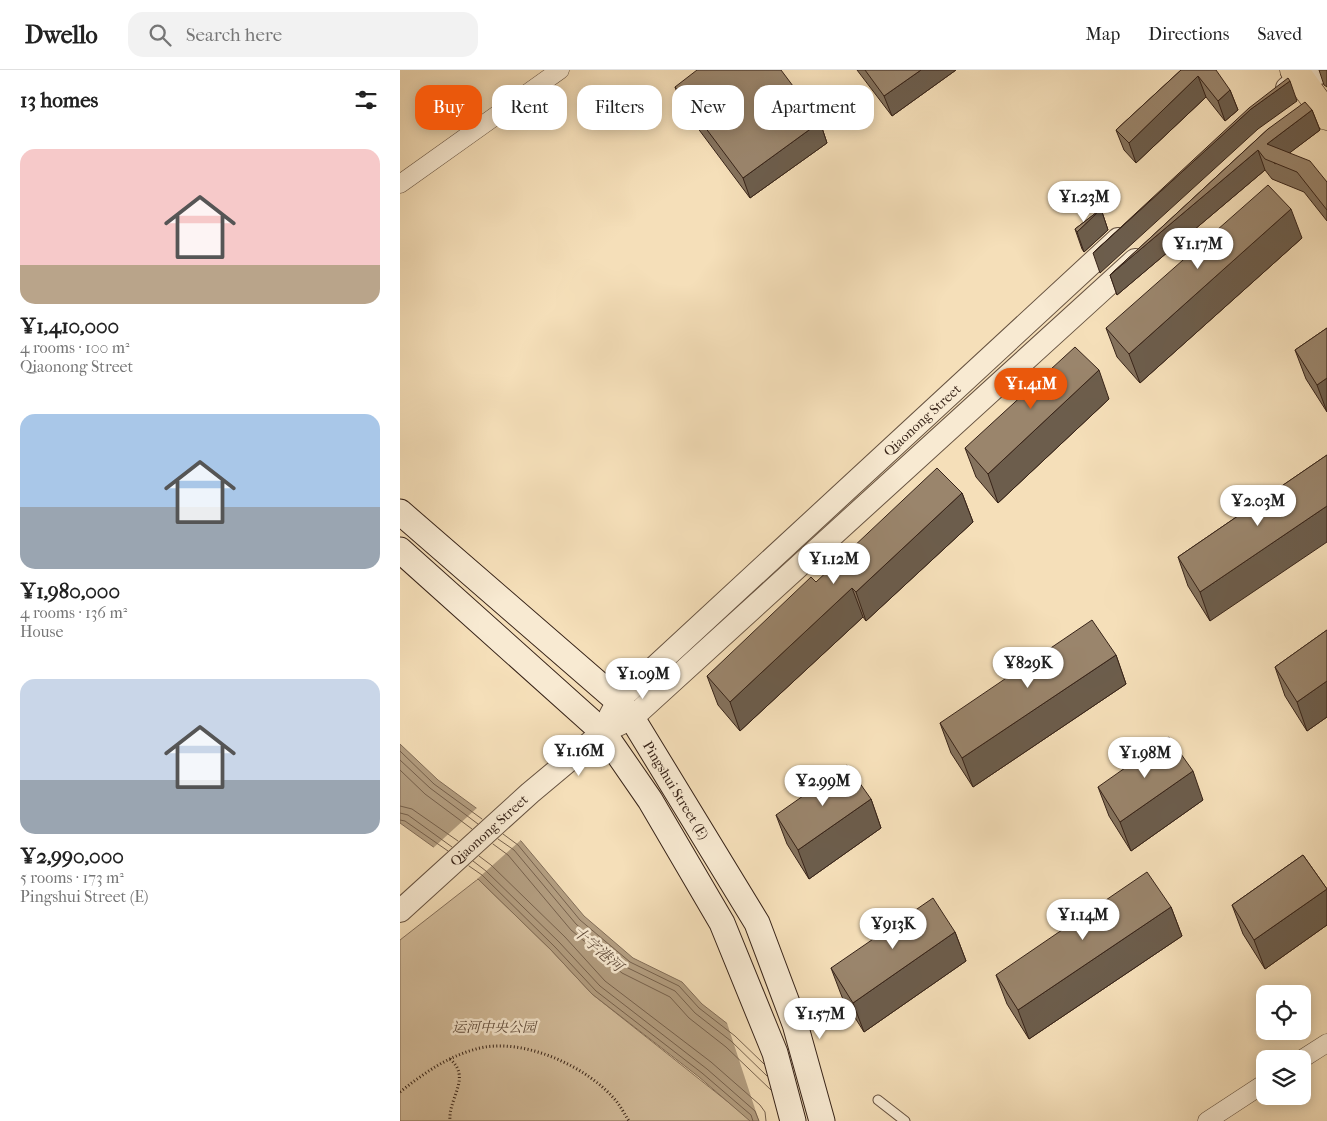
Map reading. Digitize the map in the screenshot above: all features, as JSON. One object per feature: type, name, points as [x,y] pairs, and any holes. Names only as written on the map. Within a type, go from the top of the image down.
[{"type":"main road","points":[[1297,74],[1319,108]]},
{"type":"main road","name":"Pingshui Street (E)","points":[[400,512],[625,710],[757,923],[795,1024],[822,1121]]},
{"type":"main road","name":"Pingshui Street (E)","points":[[400,550],[603,732],[650,800],[722,923],[749,985],[775,1053],[793,1121]]},
{"type":"street","points":[[400,184],[560,70]]},
{"type":"street","points":[[1270,101],[1297,74],[1327,71]]},
{"type":"street","name":"Qiaonong Street","points":[[400,912],[530,793],[603,732],[1134,224]]},
{"type":"street","name":"Qiaonong Street","points":[[625,710],[1149,247]]},
{"type":"street","points":[[1311,1053],[1327,1042]]},
{"type":"street","points":[[1206,1121],[1256,1089]]},
{"type":"lane","points":[[878,1100],[905,1121]]},
{"type":"path","points":[[400,1092],[422,1074],[450,1058],[478,1048],[502,1045],[528,1049],[558,1059],[590,1078],[616,1101],[629,1121]]},
{"type":"path","points":[[450,1058],[457,1065],[460,1083],[452,1102],[450,1121]]},
{"type":"green space","name":"运河中央公园","points":[[478,879],[551,950],[592,994],[752,1121],[400,1121],[400,940]]},
{"type":"water","name":"十字港河","points":[[400,744],[438,780],[521,841],[584,916],[633,958],[682,982],[702,1004],[738,1032],[829,1121],[750,1121],[699,1077],[592,994],[551,950],[478,879],[400,823]]},
{"type":"pier","points":[[478,807],[522,839],[476,880],[432,849]]},
{"type":"pier","points":[[726,1020],[740,1031],[832,1121],[759,1121]]},
{"type":"building","points":[[697,70],[781,70],[792,85],[754,85],[754,130],[809,130],[743,178],[707,130],[744,130],[744,85],[678,85]]},
{"type":"building","points":[[865,70],[921,70],[884,96]]},
{"type":"building","points":[[1181,70],[1216,70],[1230,90],[1218,101],[1198,76],[1129,143],[1116,130]]},
{"type":"building","points":[[1288,78],[1290,81],[1251,109],[1093,253],[1249,108]]},
{"type":"building","points":[[1305,102],[1312,110],[1267,144],[1310,161],[1327,182],[1327,210],[1297,172],[1265,159],[1258,150],[1110,275],[1268,129]]},
{"type":"building","points":[[1268,185],[1291,209],[1129,354],[1106,328]]},
{"type":"building","points":[[1101,209],[1077,232],[1075,229]]},
{"type":"building","points":[[1327,328],[1327,378],[1317,385],[1295,350]]},
{"type":"building","points":[[1075,347],[1099,370],[988,474],[965,448]]},
{"type":"building","points":[[1327,455],[1327,506],[1200,592],[1178,557]]},
{"type":"building","points":[[937,468],[962,493],[856,592],[852,588],[730,702],[707,676],[811,577],[816,582]]},
{"type":"building","points":[[1092,620],[1116,655],[962,758],[940,723]]},
{"type":"building","points":[[1327,630],[1327,681],[1297,702],[1275,667]]},
{"type":"building","points":[[1169,737],[1193,771],[1120,822],[1098,787]]},
{"type":"building","points":[[847,765],[871,799],[798,850],[776,815]]},
{"type":"building","points":[[1303,855],[1327,889],[1254,940],[1232,905]]},
{"type":"building","points":[[1147,872],[1171,907],[1018,1010],[996,975]]},
{"type":"building","points":[[933,898],[955,932],[853,1003],[831,968]]}]
